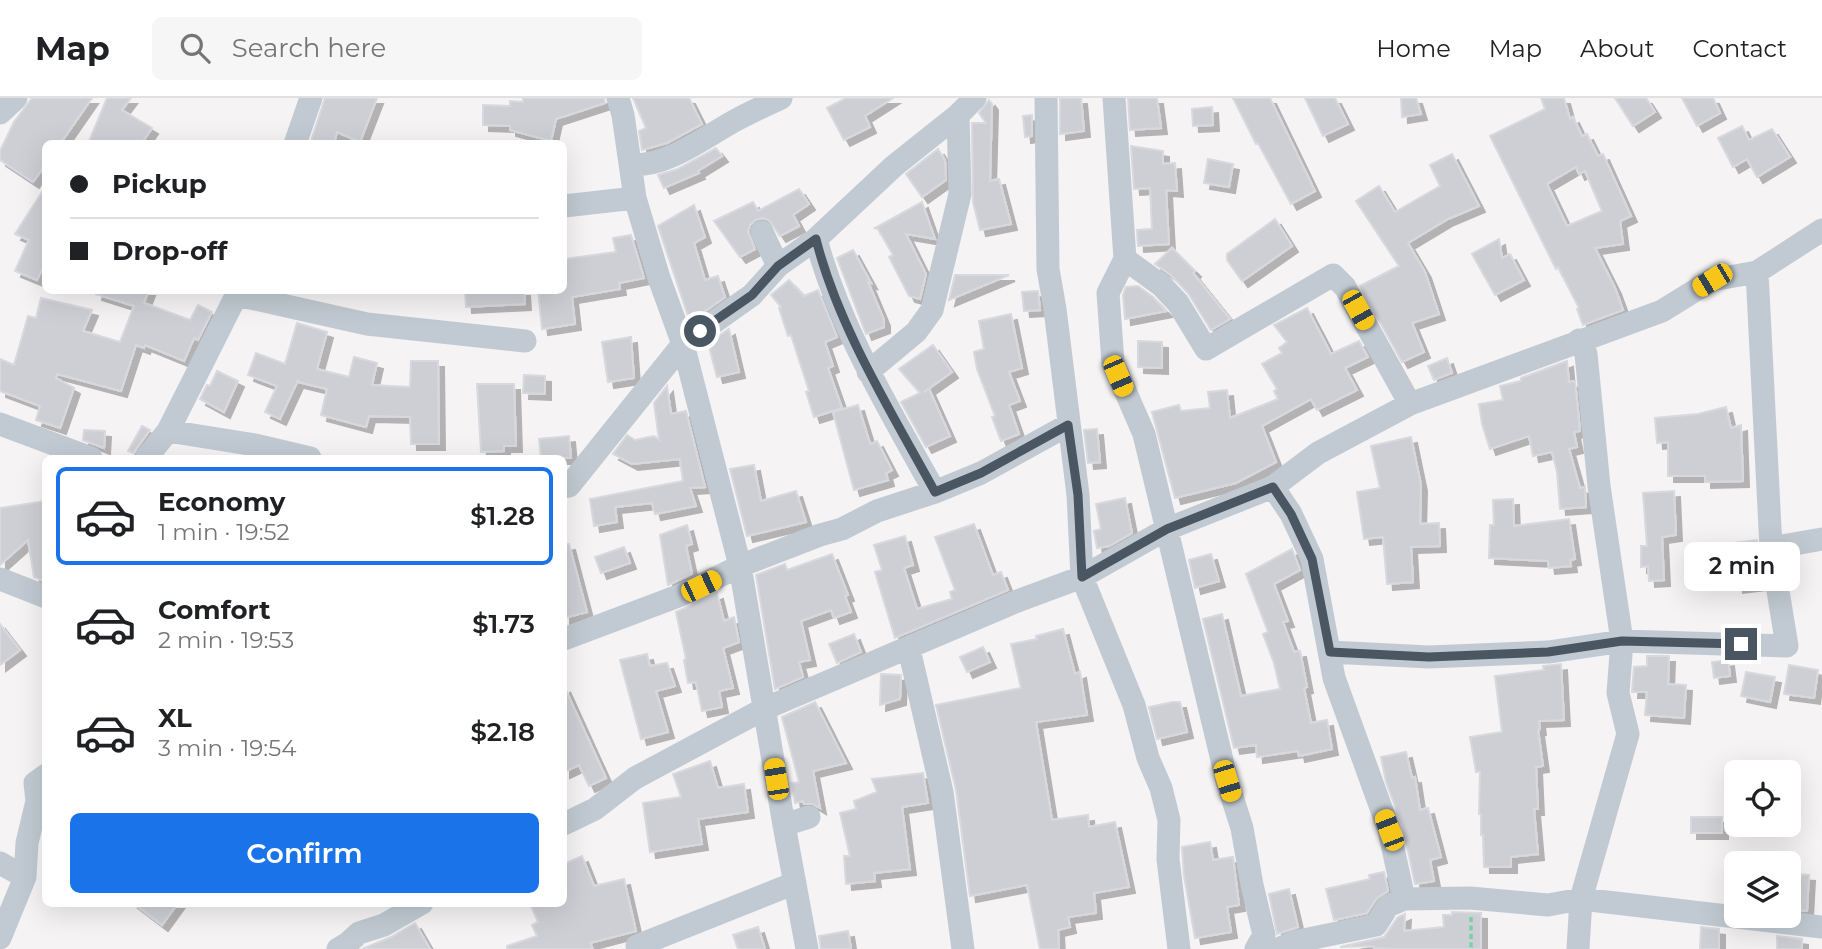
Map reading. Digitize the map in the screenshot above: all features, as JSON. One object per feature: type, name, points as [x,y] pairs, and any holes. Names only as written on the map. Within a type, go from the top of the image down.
[{"type":"street","points":[[0,113],[16,98]]},
{"type":"street","points":[[296,140],[311,98]]},
{"type":"street","points":[[618,98],[635,198],[659,278],[683,344],[740,566],[807,949]]},
{"type":"street","points":[[631,165],[646,165],[673,156],[781,98]]},
{"type":"street","points":[[567,486],[683,344],[752,295],[778,266],[816,239],[894,166],[975,98]]},
{"type":"street","points":[[1045,98],[1048,269],[1078,495],[1082,577],[1135,705],[1147,758],[1161,788],[1169,820],[1168,859],[1179,949]]},
{"type":"street","points":[[1115,98],[1125,259],[1108,293],[1113,363],[1144,434],[1227,781],[1242,828],[1264,934],[1256,949]]},
{"type":"street","points":[[868,372],[916,332],[932,310],[960,194],[958,115]]},
{"type":"street","points":[[567,206],[635,198]]},
{"type":"street","points":[[567,823],[595,809],[635,778],[764,709],[1016,602],[1082,577],[1167,529],[1273,487],[1318,453],[1410,404],[1662,311],[1712,280],[1757,272],[1822,230]]},
{"type":"street","points":[[762,232],[778,266]]},
{"type":"street","points":[[816,239],[835,294],[868,372],[935,492]]},
{"type":"street","points":[[1125,259],[1162,286],[1178,303],[1206,349],[1333,275],[1345,287],[1410,404]]},
{"type":"street","points":[[1330,652],[1429,657],[1548,652],[1622,641],[1787,646],[1771,548],[1757,272]]},
{"type":"street","points":[[149,455],[169,431],[238,294]]},
{"type":"street","points":[[242,294],[368,324],[525,341]]},
{"type":"street","points":[[1578,949],[1581,899],[1628,734],[1618,692],[1622,641],[1599,486],[1586,354],[1579,340]]},
{"type":"street","points":[[0,424],[83,455]]},
{"type":"street","points":[[567,638],[681,595],[740,566],[842,529],[877,511],[981,473],[1068,425]]},
{"type":"street","points":[[169,431],[297,455]]},
{"type":"street","points":[[1273,487],[1291,514],[1312,559],[1335,678],[1389,830],[1405,899]]},
{"type":"street","points":[[1771,548],[1822,539]]},
{"type":"street","points":[[0,579],[42,595]]},
{"type":"street","points":[[909,649],[942,792],[963,949]]},
{"type":"street","points":[[0,938],[25,877],[27,843],[37,802],[35,783],[42,777]]},
{"type":"street","points":[[784,825],[809,817]]},
{"type":"street","points":[[0,863],[25,877]]},
{"type":"street","points":[[636,948],[795,883]]},
{"type":"street","points":[[1278,949],[1294,942],[1376,925],[1388,906],[1405,899],[1470,898],[1548,905],[1581,899],[1820,934]]},
{"type":"street","points":[[346,947],[359,933],[384,925],[415,907]]},
{"type":"path","points":[[1470,898],[1471,949]]},
{"type":"building","points":[[32,98],[92,98],[63,140],[42,140],[42,170],[33,182],[0,160],[0,151],[14,122]]},
{"type":"building","points":[[107,98],[131,98],[122,110],[152,128],[144,140],[90,140]]},
{"type":"building","points":[[325,98],[377,98],[361,140],[337,132],[335,140],[311,140]]},
{"type":"building","points":[[523,98],[604,98],[605,103],[556,119],[551,140],[510,130],[510,126],[483,125],[483,105],[510,106],[510,101],[523,102]]},
{"type":"building","points":[[633,98],[689,98],[702,124],[667,143],[642,150],[639,131],[646,128]]},
{"type":"building","points":[[846,98],[893,98],[865,116],[870,127],[844,140],[827,108]]},
{"type":"building","points":[[1060,98],[1081,98],[1084,131],[1060,134]]},
{"type":"building","points":[[1128,98],[1157,98],[1161,128],[1130,130]]},
{"type":"building","points":[[1233,98],[1270,98],[1315,191],[1291,204]]},
{"type":"building","points":[[1305,98],[1335,98],[1348,124],[1323,136]]},
{"type":"building","points":[[1401,98],[1416,98],[1421,114],[1402,117]]},
{"type":"building","points":[[1541,98],[1564,98],[1570,119],[1573,117],[1582,136],[1587,134],[1598,156],[1603,154],[1631,216],[1620,221],[1623,244],[1595,248],[1623,310],[1583,325],[1577,309],[1579,308],[1558,267],[1556,269],[1490,136],[1545,109]],"holes":[[[1576,167],[1579,174],[1585,171],[1602,211],[1567,226],[1547,184]]]},
{"type":"building","points":[[1615,98],[1646,98],[1655,112],[1633,126]]},
{"type":"building","points":[[1682,98],[1713,98],[1720,113],[1697,126]]},
{"type":"building","points":[[989,100],[992,104],[990,181],[999,179],[1011,224],[980,230],[973,202],[972,123],[986,123],[979,113]]},
{"type":"building","points":[[1212,107],[1213,125],[1193,126],[1192,109]]},
{"type":"building","points":[[1032,115],[1032,136],[1025,137],[1023,116]]},
{"type":"building","points":[[1742,126],[1749,140],[1772,129],[1790,157],[1757,177],[1747,159],[1733,167],[1718,138]]},
{"type":"building","points":[[1131,146],[1163,151],[1163,164],[1175,163],[1177,191],[1166,190],[1169,244],[1138,246],[1137,230],[1152,229],[1150,188],[1134,189]]},
{"type":"building","points":[[716,148],[722,156],[698,171],[699,173],[664,188],[658,175],[678,169]]},
{"type":"building","points":[[938,149],[945,160],[946,180],[922,197],[906,174]]},
{"type":"building","points":[[1452,154],[1479,206],[1448,219],[1408,243],[1425,272],[1439,314],[1412,323],[1424,352],[1402,362],[1360,286],[1399,266],[1356,201],[1379,186],[1395,212],[1440,186],[1430,165]]},
{"type":"building","points":[[1208,159],[1233,164],[1229,187],[1204,183]]},
{"type":"building","points":[[799,189],[809,204],[793,215],[799,226],[780,236],[769,220],[755,220],[748,232],[755,249],[740,257],[714,221],[753,202],[758,211]]},
{"type":"building","points":[[42,192],[42,269],[37,280],[15,271],[29,240],[15,234]]},
{"type":"building","points":[[922,202],[935,239],[906,234],[926,274],[920,299],[909,296],[889,257],[893,255],[875,228]]},
{"type":"building","points":[[694,205],[705,237],[694,243],[705,280],[718,276],[725,297],[690,322],[658,226]]},
{"type":"building","points":[[1275,219],[1292,246],[1242,281],[1227,260],[1227,254]]},
{"type":"building","points":[[631,235],[644,278],[619,283],[620,289],[572,297],[575,324],[542,329],[538,294],[567,294],[567,259],[616,252],[613,238]]},
{"type":"building","points":[[1499,239],[1502,258],[1510,254],[1524,280],[1495,295],[1472,254]]},
{"type":"building","points":[[1172,248],[1195,271],[1193,273],[1230,319],[1211,330],[1188,293],[1172,276],[1155,264]]},
{"type":"building","points":[[853,250],[871,283],[868,282],[884,320],[884,327],[866,334],[837,258]]},
{"type":"building","points":[[955,275],[1009,275],[949,300]]},
{"type":"building","points":[[789,280],[804,296],[818,290],[837,337],[825,342],[833,366],[828,368],[842,408],[814,417],[806,392],[809,391],[791,335],[788,336],[779,308],[781,307],[771,295]]},
{"type":"building","points":[[1138,286],[1166,311],[1125,319],[1123,295],[1126,287]]},
{"type":"building","points":[[1038,291],[1040,310],[1024,311],[1022,292]]},
{"type":"building","points":[[96,294],[147,294],[144,303],[190,320],[198,305],[212,312],[198,340],[194,338],[184,361],[145,345],[144,348],[136,345],[121,391],[57,374],[56,378],[74,388],[60,428],[36,420],[40,406],[0,391],[0,359],[14,365],[28,316],[36,318],[41,298],[92,310],[83,331],[120,342],[134,306]]},
{"type":"building","points":[[465,294],[524,294],[525,304],[466,307]]},
{"type":"building","points":[[1307,308],[1331,354],[1359,341],[1368,357],[1345,368],[1357,390],[1317,410],[1311,399],[1262,426],[1276,462],[1236,483],[1175,498],[1152,412],[1179,405],[1181,411],[1210,408],[1208,392],[1227,390],[1230,418],[1278,399],[1274,391],[1277,389],[1262,364],[1282,353],[1279,348],[1287,342],[1274,325]]},
{"type":"building","points":[[1011,314],[1022,368],[1009,372],[1020,401],[1009,405],[1019,434],[1001,441],[974,352],[984,349],[979,321]]},
{"type":"building","points":[[297,323],[327,332],[317,369],[349,377],[354,357],[377,363],[372,385],[410,387],[411,361],[438,361],[439,444],[411,444],[410,417],[369,416],[366,427],[321,415],[327,389],[298,380],[280,419],[265,412],[277,386],[248,375],[256,353],[285,364]]},
{"type":"building","points":[[729,329],[739,372],[717,377],[708,343]]},
{"type":"building","points":[[631,337],[634,378],[608,382],[602,342]]},
{"type":"building","points":[[1138,341],[1162,342],[1162,368],[1138,367]]},
{"type":"building","points":[[933,345],[952,372],[924,392],[929,389],[950,436],[926,447],[901,402],[920,393],[899,369]]},
{"type":"building","points":[[1447,358],[1452,373],[1434,380],[1428,366]]},
{"type":"building","points":[[1567,361],[1569,382],[1575,381],[1580,431],[1574,432],[1577,447],[1569,449],[1580,488],[1585,487],[1586,507],[1560,509],[1557,472],[1552,452],[1533,456],[1529,436],[1490,449],[1479,404],[1503,400],[1500,386],[1521,381],[1521,378]]},
{"type":"building","points":[[217,371],[238,381],[224,412],[200,399]]},
{"type":"building","points":[[524,375],[545,376],[545,394],[523,393]]},
{"type":"building","points":[[477,384],[514,384],[516,446],[504,446],[504,451],[481,452]]},
{"type":"building","points":[[667,386],[671,414],[686,411],[705,487],[690,488],[696,506],[655,514],[652,503],[615,507],[617,522],[594,526],[590,499],[683,481],[680,459],[632,464],[613,454],[627,435],[635,440],[654,436],[659,440],[654,403]]},
{"type":"building","points":[[858,405],[871,444],[877,441],[892,470],[886,473],[888,480],[854,490],[833,412]]},
{"type":"building","points":[[1726,407],[1731,428],[1741,425],[1743,481],[1705,482],[1705,476],[1668,476],[1668,442],[1657,443],[1655,418],[1698,414]]},
{"type":"building","points":[[142,426],[150,430],[133,453],[128,451]]},
{"type":"building","points":[[1097,429],[1100,462],[1088,463],[1084,430]]},
{"type":"building","points":[[84,430],[105,431],[104,448],[83,440]]},
{"type":"building","points":[[569,436],[571,458],[567,458],[567,455],[541,455],[539,439]]},
{"type":"building","points":[[1411,437],[1421,485],[1420,524],[1439,523],[1440,546],[1411,547],[1413,582],[1387,584],[1383,537],[1364,539],[1357,492],[1380,488],[1371,446]]},
{"type":"building","points":[[754,465],[761,501],[796,491],[806,522],[747,536],[730,469]]},
{"type":"building","points":[[1674,491],[1676,535],[1662,537],[1664,580],[1649,581],[1648,566],[1641,567],[1641,546],[1647,546],[1643,493]]},
{"type":"building","points":[[1125,498],[1132,533],[1109,546],[1097,548],[1094,531],[1101,529],[1096,504]]},
{"type":"building","points":[[1513,499],[1514,526],[1569,519],[1575,559],[1570,560],[1571,566],[1549,568],[1548,561],[1489,558],[1490,525],[1494,525],[1493,500]]},
{"type":"building","points":[[42,502],[42,580],[34,577],[28,540],[0,565],[0,508]]},
{"type":"building","points":[[974,524],[993,575],[1001,572],[1008,590],[895,638],[875,572],[882,570],[874,545],[905,536],[913,565],[904,568],[917,609],[952,599],[950,592],[955,590],[935,537]]},
{"type":"building","points":[[687,525],[692,544],[686,546],[692,574],[668,585],[660,535]]},
{"type":"building","points":[[1757,540],[1762,584],[1737,587],[1732,543]]},
{"type":"building","points":[[567,544],[587,612],[567,617]]},
{"type":"building","points":[[624,547],[630,563],[601,573],[595,557]]},
{"type":"building","points":[[1292,549],[1300,570],[1274,584],[1288,621],[1283,622],[1294,652],[1300,651],[1311,723],[1327,720],[1332,749],[1299,756],[1298,751],[1257,757],[1256,745],[1234,748],[1203,619],[1222,614],[1241,696],[1280,689],[1263,634],[1268,632],[1246,574]]},
{"type":"building","points":[[832,554],[848,595],[845,596],[851,612],[834,618],[831,610],[801,621],[810,660],[799,662],[803,677],[775,689],[756,575],[785,564],[787,570]]},
{"type":"building","points":[[1211,554],[1219,581],[1195,588],[1189,560]]},
{"type":"building","points":[[717,593],[724,621],[734,617],[739,642],[723,648],[733,688],[719,691],[722,707],[702,711],[696,682],[688,683],[676,612]]},
{"type":"building","points":[[0,624],[20,650],[0,665]]},
{"type":"building","points":[[1063,629],[1075,674],[1080,672],[1087,715],[1036,722],[1052,820],[1088,815],[1089,827],[1115,822],[1129,887],[1094,893],[1096,913],[1068,917],[1070,927],[1058,930],[1059,949],[1040,949],[1027,885],[970,896],[956,790],[936,705],[1021,688],[1011,644],[1037,639],[1036,636]]},
{"type":"building","points":[[854,634],[861,652],[837,663],[829,644]]},
{"type":"building","points":[[983,647],[990,662],[967,672],[960,657]]},
{"type":"building","points":[[647,654],[650,666],[667,663],[675,686],[656,691],[668,732],[641,739],[620,660]]},
{"type":"building","points":[[1647,656],[1669,656],[1668,684],[1686,685],[1684,718],[1645,715],[1647,692],[1632,692],[1634,667],[1647,666]]},
{"type":"building","points":[[1728,660],[1730,676],[1714,678],[1712,662]]},
{"type":"building","points":[[1561,664],[1564,720],[1539,721],[1543,766],[1536,767],[1538,809],[1534,809],[1538,854],[1511,857],[1511,867],[1484,867],[1479,814],[1480,771],[1476,772],[1470,737],[1502,732],[1495,676],[1544,670],[1543,666]]},
{"type":"building","points":[[1789,665],[1818,670],[1814,698],[1784,694]]},
{"type":"building","points":[[1746,672],[1775,677],[1770,702],[1741,696]]},
{"type":"building","points":[[881,674],[901,675],[900,699],[880,705]]},
{"type":"building","points":[[567,693],[606,778],[589,786],[579,765],[567,771]]},
{"type":"building","points":[[815,702],[846,763],[813,771],[820,808],[813,804],[804,804],[803,801],[795,803],[792,783],[799,782],[782,717]]},
{"type":"building","points":[[1180,702],[1187,732],[1157,739],[1149,707]]},
{"type":"building","points":[[1406,752],[1412,778],[1415,777],[1420,810],[1428,808],[1441,857],[1430,860],[1434,881],[1415,884],[1403,827],[1386,782],[1381,757]]},
{"type":"building","points":[[710,761],[718,788],[744,784],[748,812],[698,819],[702,844],[650,852],[643,803],[681,797],[673,774]]},
{"type":"building","points":[[923,773],[928,803],[902,807],[910,869],[874,873],[875,881],[846,884],[844,856],[850,856],[840,813],[856,809],[854,801],[877,792],[872,779]]},
{"type":"building","points":[[1691,817],[1722,817],[1722,833],[1691,833]]},
{"type":"building","points":[[1210,842],[1213,860],[1233,857],[1239,905],[1227,907],[1231,932],[1195,938],[1184,876],[1182,847]]},
{"type":"building","points":[[582,856],[594,886],[624,879],[636,931],[590,943],[593,949],[507,949],[507,946],[537,936],[532,925],[538,922],[532,907],[567,907],[567,863]]},
{"type":"building","points":[[1384,872],[1388,891],[1377,898],[1367,913],[1334,920],[1326,889],[1370,879],[1369,875]]},
{"type":"building","points":[[1801,875],[1809,875],[1807,911],[1801,910]]},
{"type":"building","points":[[1289,889],[1298,927],[1277,934],[1269,894]]},
{"type":"building","points":[[138,907],[175,907],[162,925]]},
{"type":"building","points":[[1452,912],[1481,913],[1481,949],[1340,947],[1384,937],[1398,917],[1405,914],[1404,931],[1444,927],[1443,915],[1452,915]]},
{"type":"building","points":[[415,923],[430,949],[362,949],[391,937]]},
{"type":"building","points":[[758,927],[765,949],[738,949],[733,935]]},
{"type":"building","points":[[1701,927],[1719,929],[1719,949],[1700,949]]},
{"type":"building","points":[[848,931],[851,949],[821,949],[819,936]]},
{"type":"building","points":[[1777,936],[1802,939],[1802,949],[1777,949]]},
{"type":"route","points":[[700,331],[752,295],[778,266],[816,239],[835,294],[868,372],[935,492],[981,473],[1068,425],[1078,495],[1082,577],[1167,529],[1273,487],[1291,514],[1312,559],[1330,652],[1429,657],[1548,652],[1622,641],[1741,644]]}]
